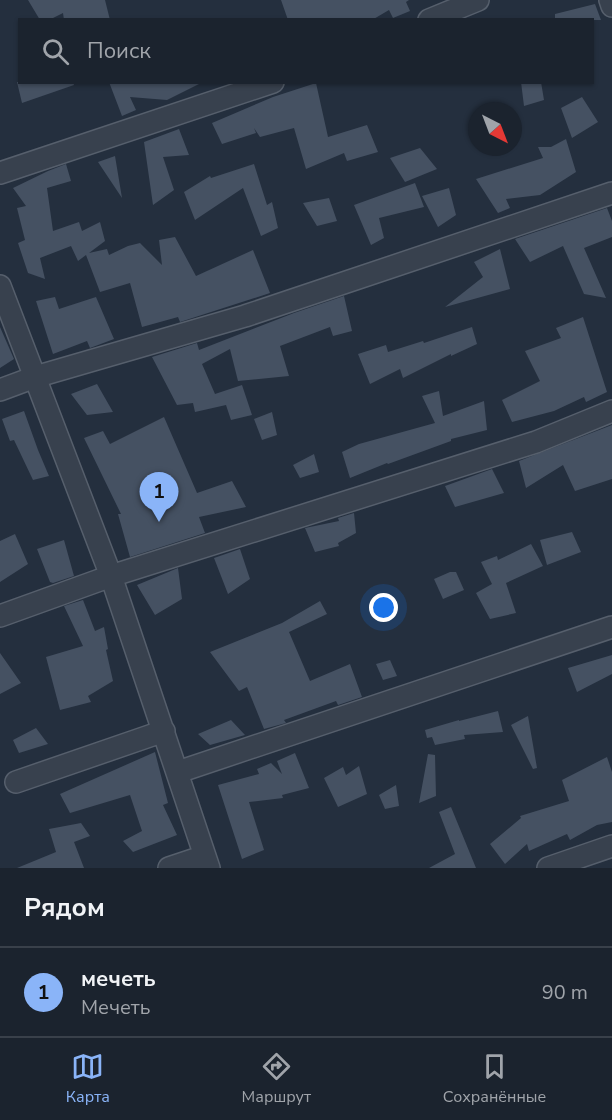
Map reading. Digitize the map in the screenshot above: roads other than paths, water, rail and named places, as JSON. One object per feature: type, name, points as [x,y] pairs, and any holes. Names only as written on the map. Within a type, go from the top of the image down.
[{"type":"street","points":[[434,18],[478,0]]},
{"type":"street","points":[[610,0],[612,6]]},
{"type":"street","points":[[0,173],[267,84]]},
{"type":"street","points":[[0,390],[35,377],[245,316],[612,193]]},
{"type":"street","points":[[0,286],[111,576],[207,862],[169,868]]},
{"type":"street","points":[[0,616],[111,576],[536,442],[612,411]]},
{"type":"street","points":[[178,772],[612,627]]},
{"type":"street","points":[[15,782],[164,731]]},
{"type":"street","points":[[548,868],[612,846]]},
{"type":"place","name":"мечеть","points":[[159,522]]}]
